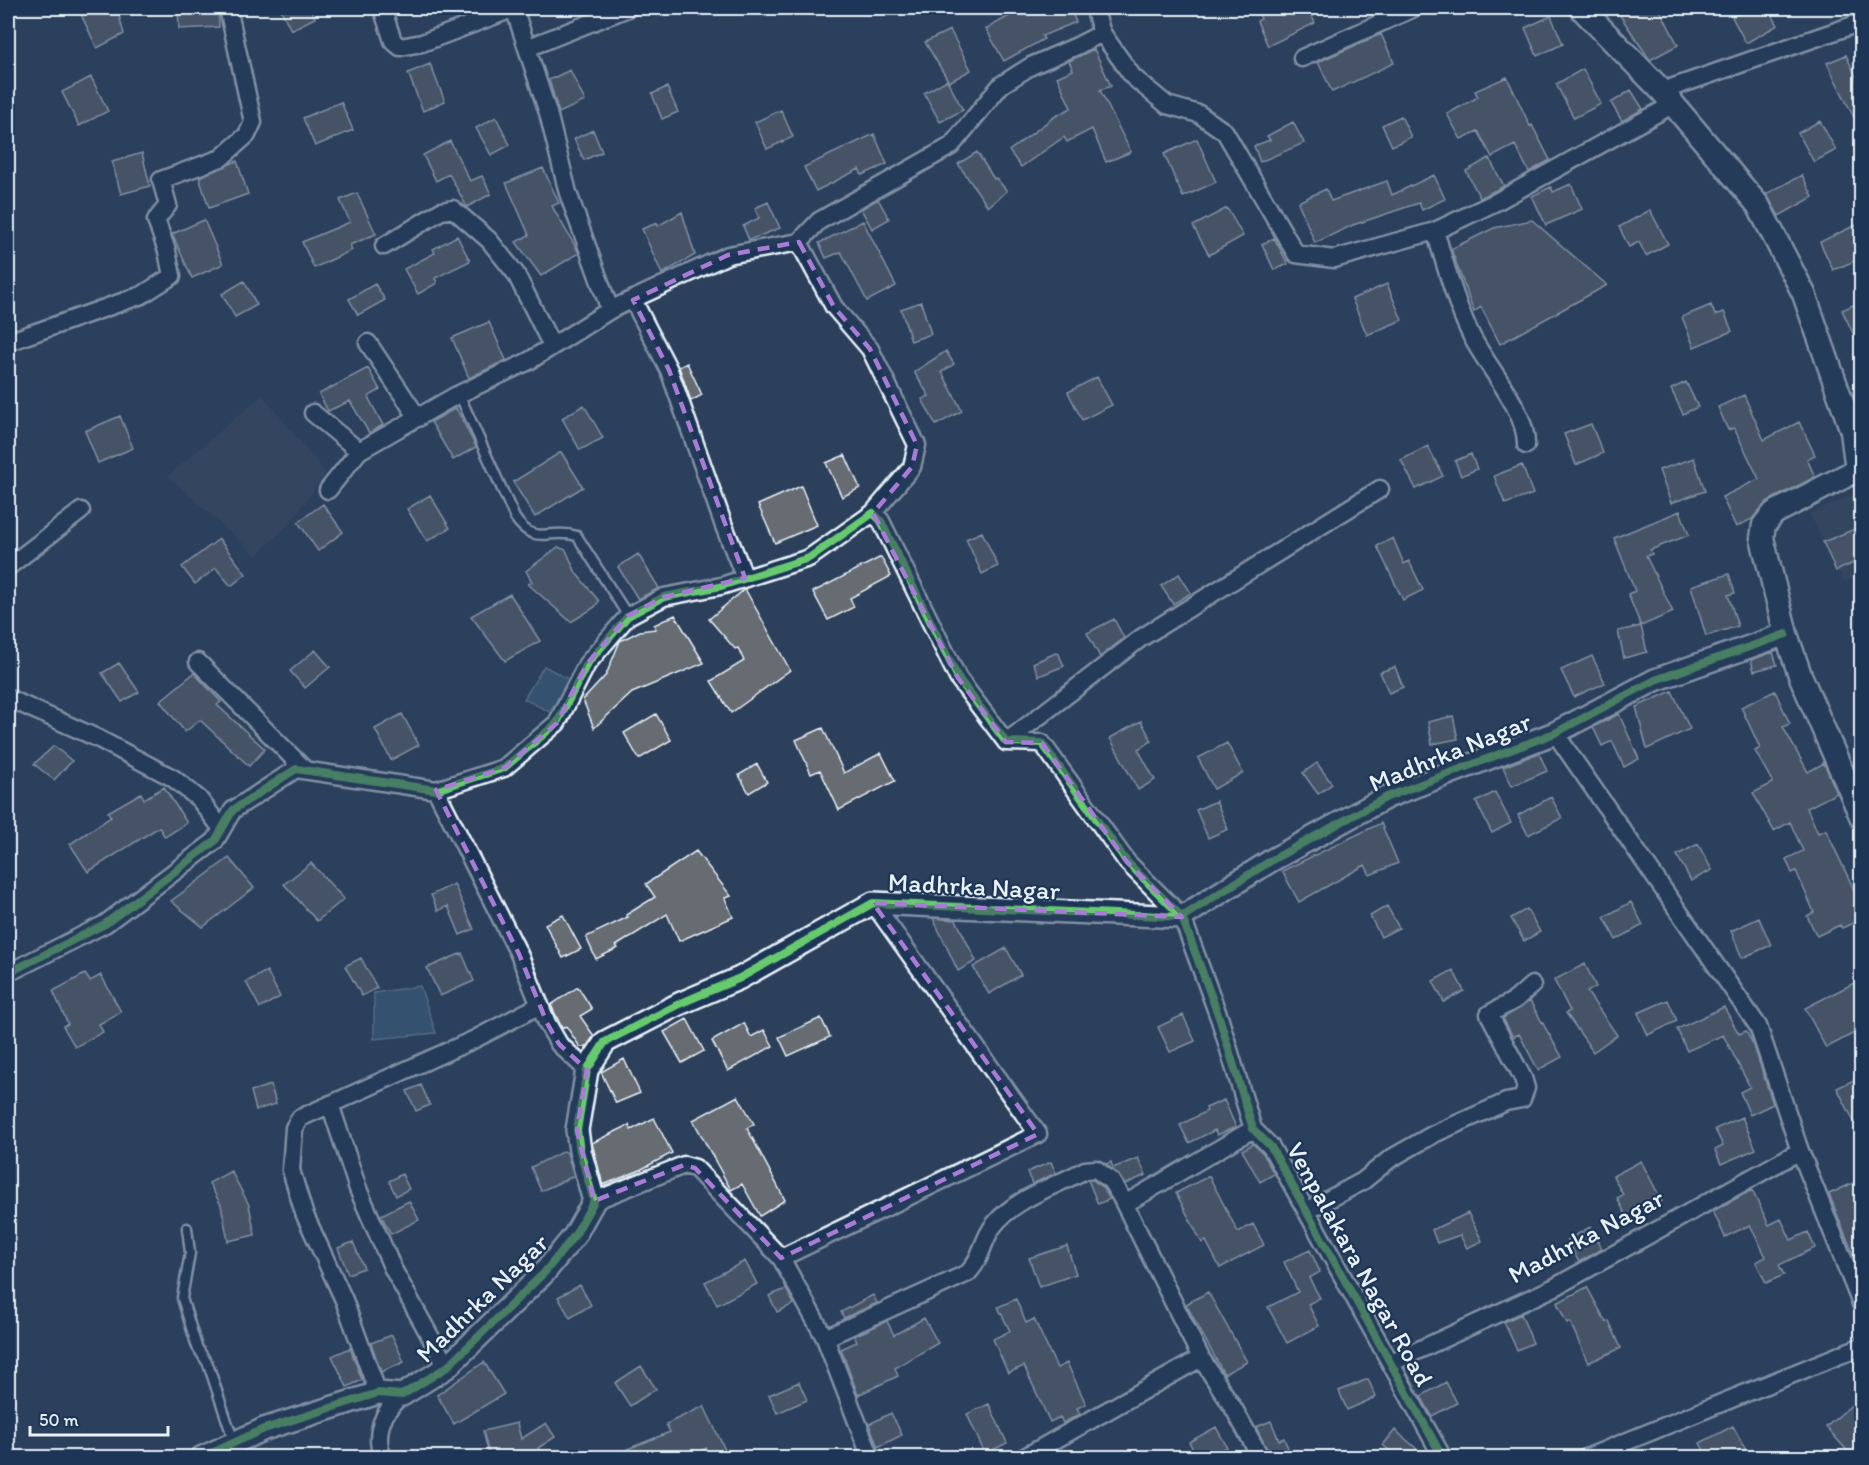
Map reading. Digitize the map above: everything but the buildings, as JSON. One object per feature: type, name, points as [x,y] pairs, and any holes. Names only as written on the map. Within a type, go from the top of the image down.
[{"type":"main road","points":[[1581,8],[1667,98],[1758,204],[1804,294],[1852,431],[1859,469],[1774,513],[1764,525],[1762,538],[1786,634],[1808,694],[1860,812]]},
{"type":"street","points":[[8,342],[142,295],[172,276],[167,251],[156,220],[168,205],[161,180],[221,158],[247,135],[254,122],[228,8]]},
{"type":"street","points":[[382,8],[393,41],[400,47],[422,43],[507,11],[515,11],[548,113],[568,192],[610,310]]},
{"type":"street","points":[[527,48],[628,8]]},
{"type":"street","points":[[1094,8],[1102,33],[1133,77],[1167,105],[1199,114],[1226,132],[1296,254],[1334,259],[1435,231],[1496,202],[1667,98],[1862,22]]},
{"type":"street","points":[[1302,58],[1414,8]]},
{"type":"street","points":[[328,490],[359,451],[457,395],[529,361],[610,310],[728,255],[799,242],[819,221],[951,146],[1001,86],[1031,66],[1102,33]]},
{"type":"street","points":[[384,246],[441,211],[453,209],[489,240],[516,274],[552,346]]},
{"type":"street","points":[[1435,231],[1456,301],[1473,339],[1494,369],[1526,433],[1526,445]]},
{"type":"street","points":[[8,973],[105,924],[215,841],[233,810],[296,769],[436,790],[504,768],[557,723],[587,664],[628,616],[664,597],[722,586],[808,558],[870,516],[912,467],[917,445],[870,349],[834,307],[799,242]]},
{"type":"street","points":[[633,300],[669,370],[724,526],[745,578]]},
{"type":"street","points":[[368,343],[418,417]]},
{"type":"street","points":[[313,413],[359,451]]},
{"type":"street","points":[[870,516],[881,521],[958,678],[1006,742],[1142,638],[1380,489]]},
{"type":"street","points":[[8,567],[81,511]]},
{"type":"street","name":"Madhrka Nagar","points":[[382,1458],[377,1440],[388,1407],[402,1395],[447,1367],[544,1273],[575,1235],[594,1201],[580,1151],[577,1130],[587,1070],[605,1042],[679,1004],[740,978],[873,903],[1182,916],[1272,860],[1387,797],[1555,733],[1655,680],[1786,634]]},
{"type":"street","points":[[198,662],[305,770]]},
{"type":"street","points":[[8,698],[97,738],[173,778],[199,799],[222,829]]},
{"type":"street","points":[[1555,733],[1758,1026],[1800,1151],[1862,1306]]},
{"type":"street","name":"Venpalakara Nagar Road","points":[[1006,742],[1042,743],[1127,862],[1182,916],[1220,1020],[1253,1129],[1271,1147],[1393,1362],[1443,1458]]},
{"type":"street","points":[[436,790],[519,954],[559,1044],[587,1070]]},
{"type":"street","points":[[781,1258],[1038,1134],[873,903]]},
{"type":"street","points":[[1307,1211],[1363,1180],[1390,1159],[1434,1134],[1506,1102],[1522,1099],[1526,1088],[1523,1078],[1489,1014],[1515,1000],[1532,986]]},
{"type":"street","points":[[378,1393],[344,1300],[304,1213],[291,1170],[294,1128],[300,1118],[475,1040],[540,1005]]},
{"type":"street","name":"Madhrka Nagar","points":[[330,1104],[357,1189],[393,1269],[447,1367]]},
{"type":"street","points":[[1125,1204],[1253,1129]]},
{"type":"street","name":"Madhrka Nagar","points":[[1393,1362],[1555,1287],[1800,1151]]},
{"type":"street","points":[[594,1201],[684,1165],[695,1168],[781,1258],[825,1338],[872,1458]]},
{"type":"street","points":[[825,1338],[968,1273],[980,1258],[987,1236],[1003,1216],[1018,1205],[1085,1170],[1096,1169],[1104,1175],[1125,1204],[1200,1358],[1234,1409],[1261,1458]]},
{"type":"street","points":[[1586,1458],[1862,1346]]},
{"type":"street","points":[[1023,1458],[1200,1358]]},
{"type":"street","points":[[201,1458],[264,1429],[378,1393],[402,1395]]},
{"type":"lane","points":[[457,395],[515,518],[525,531],[539,536],[567,532],[577,536],[628,616]]},
{"type":"lane","points":[[187,1228],[190,1253],[182,1298],[197,1347],[208,1365],[234,1442]]},
{"type":"highlighted area","points":[[799,242],[834,307],[870,349],[917,445],[912,467],[873,513],[958,678],[1006,742],[1042,743],[1127,862],[1182,917],[873,903],[1038,1134],[781,1258],[695,1168],[684,1165],[594,1201],[577,1130],[587,1070],[559,1044],[547,1023],[519,954],[436,790],[504,768],[557,723],[587,664],[628,616],[664,597],[745,578],[669,370],[633,300],[728,255]]},
{"type":"shaded area","points":[[262,395],[326,473],[292,520],[256,556],[168,476]]},
{"type":"shaded area","points":[[1861,491],[1861,575],[1844,582],[1810,514]]},
{"type":"shaded area","points":[[544,666],[568,679],[550,712],[524,699]]},
{"type":"shaded area","points":[[420,986],[436,1033],[374,1039],[374,993]]},
{"type":"cycle path","points":[[8,973],[105,924],[215,841],[233,810],[296,769],[436,790],[504,768],[557,723],[587,664],[628,616],[664,597],[721,586],[809,558],[873,513],[881,521],[958,678],[1006,742],[1042,743],[1127,862],[1182,917],[1220,1020],[1253,1129],[1271,1147],[1443,1458]]},
{"type":"cycle path","points":[[201,1458],[264,1429],[378,1393],[402,1395],[447,1367],[544,1273],[575,1235],[594,1201],[580,1151],[577,1130],[587,1070],[605,1042],[679,1004],[740,978],[873,903],[1182,917],[1272,860],[1387,797],[1555,733],[1655,680],[1786,634]]}]
